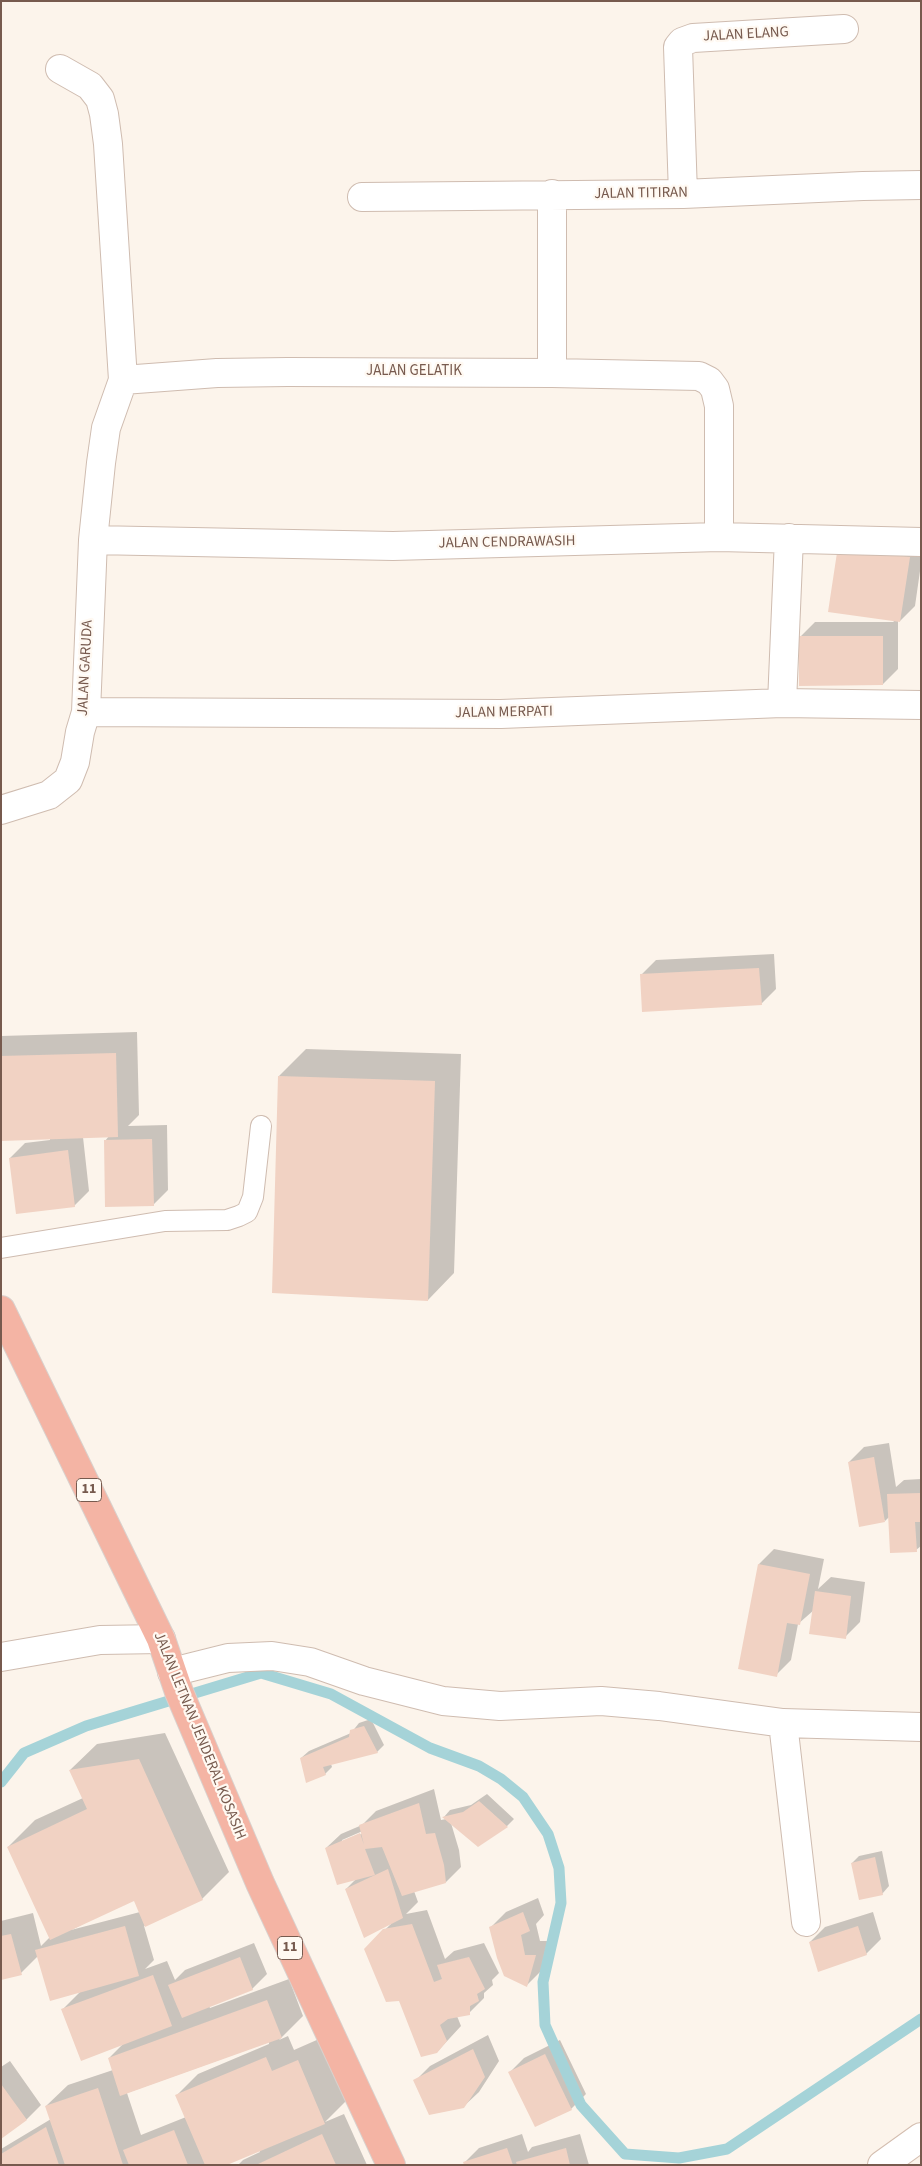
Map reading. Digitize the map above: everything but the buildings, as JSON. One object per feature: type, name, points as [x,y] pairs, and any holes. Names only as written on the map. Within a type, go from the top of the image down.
[{"type":"highway","name":"JALAN LETNAN JENDERAL KOSASIH","points":[[1,1310],[160,1639],[194,1729],[260,1884],[391,2165]]},
{"type":"street","name":"JALAN ELANG","points":[[683,194],[678,47],[682,42],[693,38],[844,29]]},
{"type":"street","points":[[60,70],[90,86],[100,99],[108,144],[124,380],[106,428],[93,540]]},
{"type":"street","name":"JALAN TITIRAN","points":[[362,197],[683,194],[921,185]]},
{"type":"street","points":[[552,194],[552,373]]},
{"type":"street","name":"JALAN GELATIK","points":[[124,380],[217,373],[288,372],[552,373],[700,376],[715,389],[719,406],[719,537]]},
{"type":"street","name":"JALAN CENDRAWASIH","points":[[93,540],[393,546],[719,537],[921,542]]},
{"type":"street","points":[[782,703],[789,538]]},
{"type":"street","name":"JALAN GARUDA","points":[[1,810],[49,795],[68,780],[86,712],[93,540]]},
{"type":"street","name":"JALAN MERPATI","points":[[86,712],[500,714],[782,703],[921,705]]},
{"type":"street","points":[[1,1657],[100,1640],[160,1639]]},
{"type":"street","points":[[176,1682],[228,1658],[272,1656],[310,1662],[364,1681],[443,1701],[500,1706],[601,1701],[659,1706],[783,1723],[921,1726]]},
{"type":"street","points":[[783,1723],[806,1922]]},
{"type":"street","points":[[882,2165],[921,2137]]},
{"type":"lane","points":[[1,1248],[164,1221],[227,1220],[239,1216],[247,1212],[253,1197],[261,1126]]},
{"type":"waterway","points":[[1,1782],[24,1753],[86,1726],[261,1673],[331,1694],[430,1748],[479,1766],[501,1779],[523,1797],[548,1834],[559,1868],[561,1903],[543,1982],[545,2025],[581,2105],[625,2154],[679,2158],[727,2149],[921,2019]]}]
